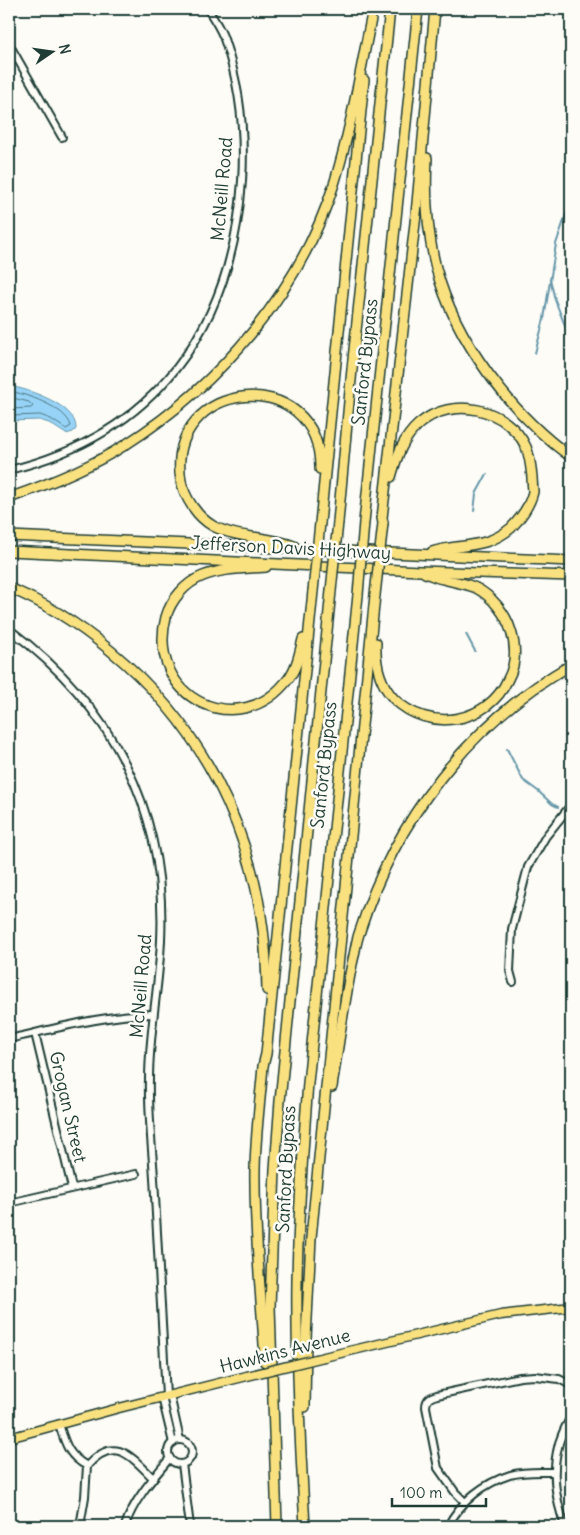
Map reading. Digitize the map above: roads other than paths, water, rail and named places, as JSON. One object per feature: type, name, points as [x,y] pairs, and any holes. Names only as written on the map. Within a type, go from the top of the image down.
[{"type":"highway","points":[[263,1066],[266,1054],[372,9]]},
{"type":"highway","name":"Sanford Bypass","points":[[277,1526],[270,1307],[275,1169],[352,368],[390,9]]},
{"type":"highway","name":"Sanford Bypass","points":[[305,1526],[297,1345],[297,1282],[302,1164],[308,1083],[418,9]]},
{"type":"highway","points":[[304,1500],[306,1339],[311,1238],[435,9]]},
{"type":"highway","points":[[9,498],[39,488],[76,471],[124,445],[156,423],[191,396],[214,374],[239,348],[278,299],[295,272],[311,240],[335,182],[354,108],[371,19]]},
{"type":"highway","points":[[432,50],[426,203],[436,269],[449,304],[470,345],[492,380],[525,418],[555,446],[571,457]]},
{"type":"highway","points":[[301,548],[278,540],[223,530],[213,526],[194,509],[184,493],[180,471],[182,449],[194,424],[212,407],[226,400],[242,396],[258,395],[277,400],[290,408],[304,420],[316,441],[320,463],[320,522]]},
{"type":"highway","points":[[382,521],[387,508],[390,479],[395,461],[403,443],[421,422],[441,412],[465,408],[478,409],[499,417],[515,431],[523,442],[531,468],[533,492],[523,515],[510,528],[495,538],[480,544],[466,547],[442,548],[424,554]]},
{"type":"highway","name":"Jefferson Davis Highway","points":[[9,536],[571,561]]},
{"type":"highway","name":"Jefferson Davis Highway","points":[[9,551],[420,571],[571,576]]},
{"type":"highway","points":[[283,563],[266,567],[220,571],[202,577],[177,595],[168,612],[162,633],[163,656],[170,674],[181,688],[196,700],[212,707],[227,710],[244,709],[262,703],[277,692],[290,676],[299,657],[312,594]]},
{"type":"highway","points":[[375,595],[375,652],[379,674],[394,698],[414,713],[428,718],[456,720],[479,712],[499,696],[512,672],[515,658],[514,641],[510,627],[502,611],[475,587],[420,571]]},
{"type":"highway","points":[[9,588],[35,600],[78,625],[122,660],[154,691],[172,712],[214,774],[243,839],[256,883],[267,972],[255,1181],[270,1440],[274,1454]]},
{"type":"highway","points":[[321,1141],[325,1131],[348,985],[360,931],[387,862],[414,815],[437,781],[458,758],[498,716],[551,676],[571,665]]},
{"type":"main road","name":"Hawkins Avenue","points":[[9,1438],[166,1396],[501,1315],[571,1307]]},
{"type":"street","name":"McNeill Road","points":[[9,470],[32,464],[69,450],[124,420],[167,379],[189,352],[210,315],[228,270],[233,248],[238,217],[243,159],[242,123],[233,74],[225,41],[208,9]]},
{"type":"street","points":[[9,44],[62,137]]},
{"type":"street","name":"McNeill Road","points":[[9,630],[34,648],[64,676],[91,707],[106,728],[133,777],[144,808],[158,868],[161,898],[161,942],[148,1080],[166,1396],[177,1441]]},
{"type":"street","points":[[513,982],[510,970],[512,930],[528,866],[546,836],[571,805]]},
{"type":"street","points":[[9,1039],[99,1018],[124,1014],[153,1014]]},
{"type":"street","name":"Grogan Street","points":[[35,1033],[72,1188]]},
{"type":"street","points":[[9,1203],[136,1174]]},
{"type":"street","points":[[465,1502],[455,1492],[438,1468],[426,1407],[428,1398],[520,1377],[535,1376],[559,1380],[571,1385]]},
{"type":"street","points":[[565,1526],[557,1504],[554,1472],[556,1454],[562,1435],[571,1418]]},
{"type":"street","points":[[59,1424],[71,1454],[77,1461],[87,1466]]},
{"type":"street","points":[[177,1441],[187,1443],[192,1452],[190,1459],[182,1464],[176,1463],[170,1458],[168,1450],[177,1441]]},
{"type":"street","points":[[80,1526],[86,1497],[87,1466],[102,1453],[116,1449],[123,1452],[141,1466],[152,1478]]},
{"type":"street","points":[[125,1526],[152,1478],[170,1458]]},
{"type":"street","points":[[182,1464],[190,1526]]},
{"type":"street","points":[[448,1526],[455,1513],[465,1502],[484,1487],[511,1475],[554,1472]]},
{"type":"water","points":[[9,386],[39,395],[60,406],[74,420],[76,429],[66,434],[49,423],[39,420],[9,421]]},
{"type":"waterway","points":[[535,353],[544,319],[556,244],[571,200]]},
{"type":"waterway","points":[[550,279],[555,300],[571,341]]},
{"type":"waterway","points":[[474,511],[476,494],[487,474]]},
{"type":"waterway","points":[[466,634],[475,651]]},
{"type":"waterway","points":[[507,749],[523,780],[558,807]]}]
